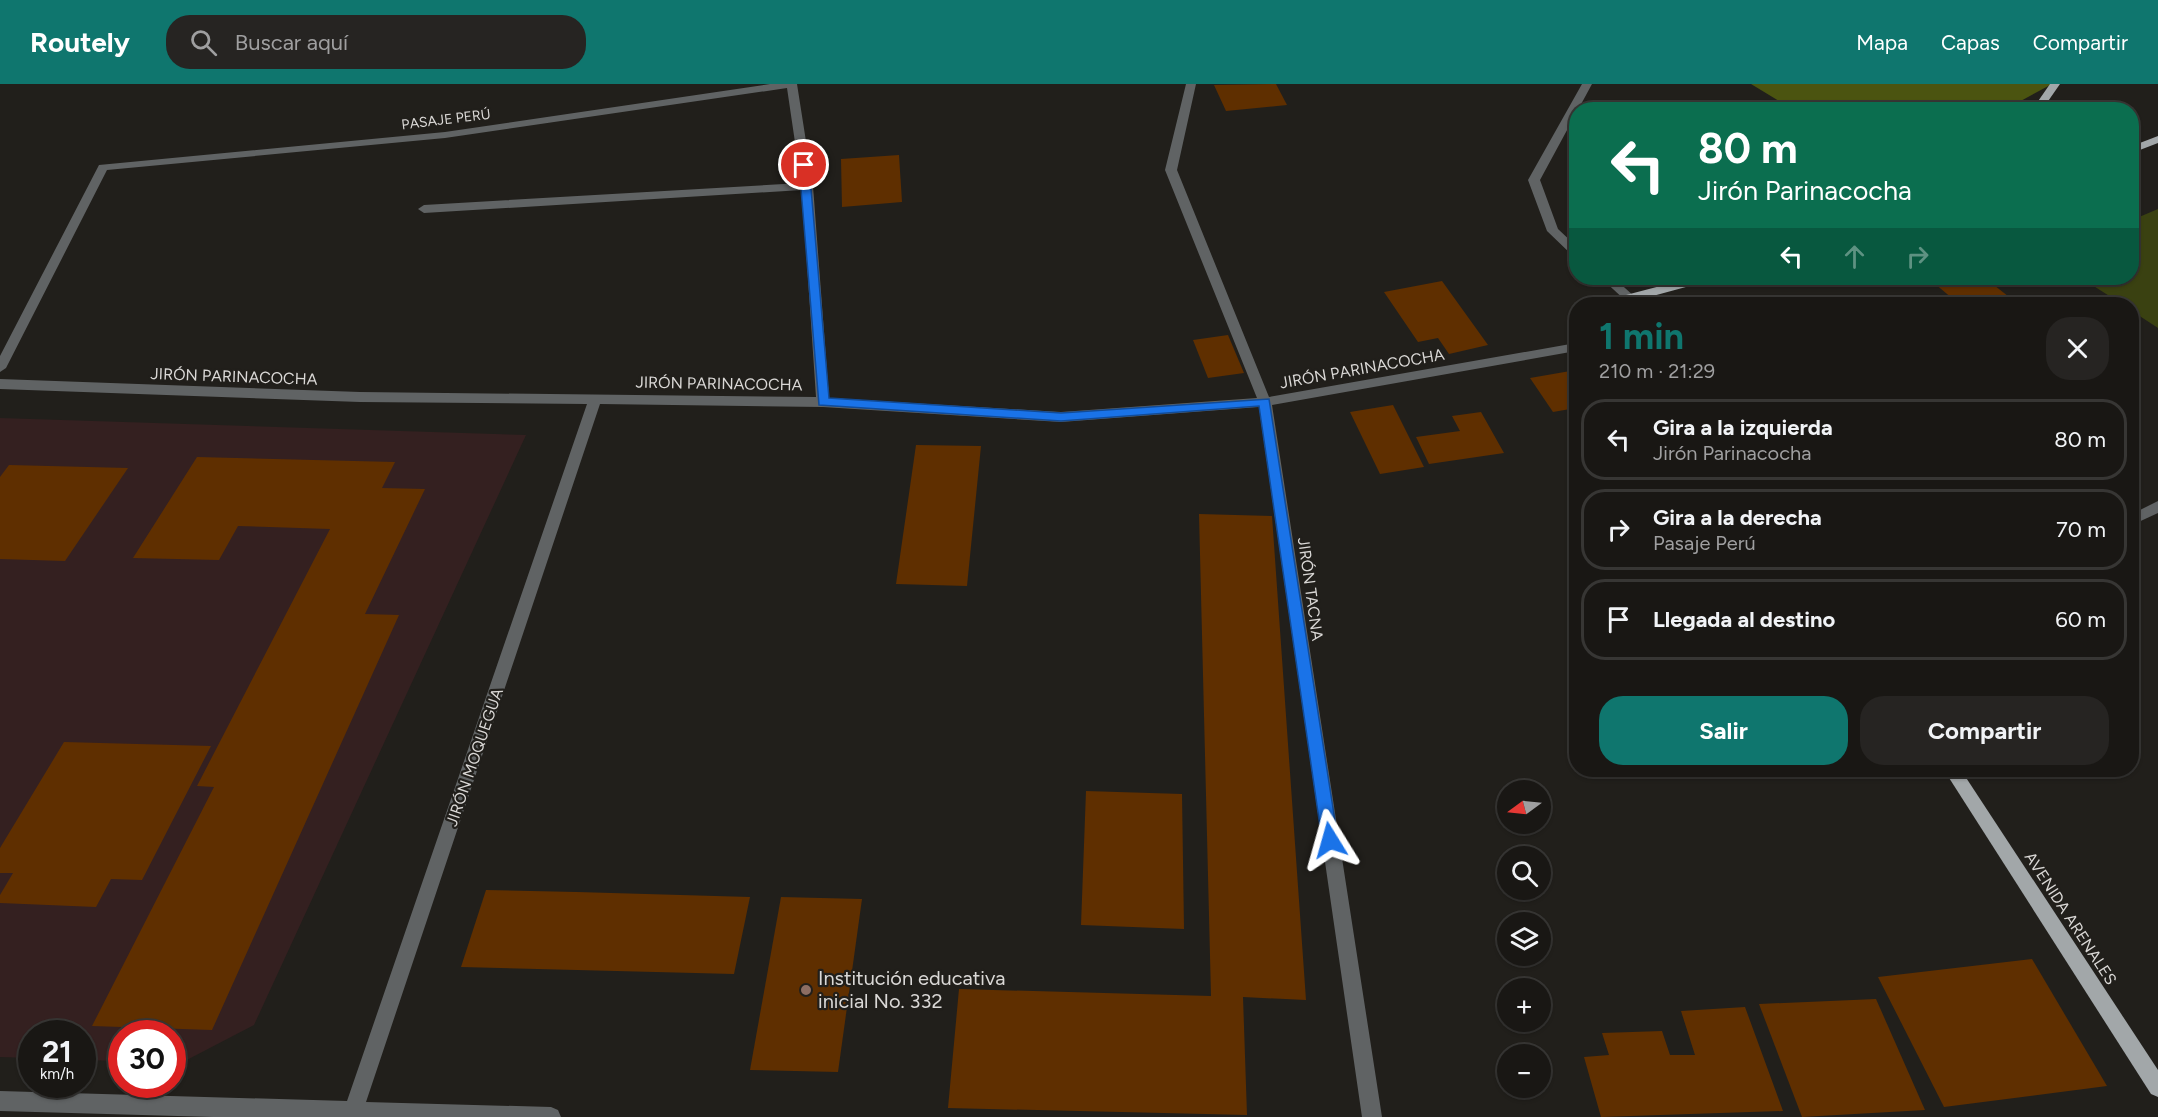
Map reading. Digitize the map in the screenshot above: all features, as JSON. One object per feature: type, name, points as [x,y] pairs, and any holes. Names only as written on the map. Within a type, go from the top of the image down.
[{"type":"main road","points":[[2042,102],[2055,84]]},
{"type":"main road","points":[[2139,147],[2158,139]]},
{"type":"main road","points":[[1645,297],[1682,285]]},
{"type":"main road","name":"AVENIDA ARENALES","points":[[1957,777],[2158,1087]]},
{"type":"street","name":"PASAJE PERÚ","points":[[0,368],[103,167],[445,135],[791,84],[807,186],[823,402]]},
{"type":"street","name":"JIRÓN TACNA","points":[[1191,84],[1171,170],[1265,402],[1372,1117]]},
{"type":"street","points":[[1577,102],[1587,84]]},
{"type":"street","points":[[1569,117],[1534,180],[1553,231],[1569,246]]},
{"type":"street","points":[[424,209],[807,186]]},
{"type":"street","points":[[1615,285],[1628,297]]},
{"type":"street","name":"JIRÓN PARINACOCHA","points":[[0,384],[360,397],[823,402],[1061,417],[1265,402],[1569,348]]},
{"type":"street","name":"JIRÓN MOQUEGUA","points":[[353,1113],[596,398]]},
{"type":"street","points":[[2139,516],[2158,507]]},
{"type":"street","points":[[0,1101],[551,1117]]},
{"type":"shaded area","points":[[0,418],[526,435],[254,1025],[186,1060],[186,1020],[108,1020],[108,1061],[96,1060],[96,1020],[18,1020],[18,1058],[0,1057]]},
{"type":"green space","points":[[1751,84],[2052,84],[2019,102],[1779,101]]},
{"type":"green space","points":[[2158,209],[2158,328],[2139,316],[2139,297],[2111,297],[2092,285],[2139,285],[2139,217]]},
{"type":"building","points":[[1276,84],[1287,105],[1226,111],[1214,85]]},
{"type":"building","points":[[899,155],[902,202],[842,207],[841,159]]},
{"type":"building","points":[[1442,281],[1488,345],[1449,354],[1438,338],[1418,342],[1384,292]]},
{"type":"building","points":[[1936,285],[1994,285],[2009,297],[1951,297]]},
{"type":"building","points":[[1228,335],[1244,373],[1208,378],[1193,340]]},
{"type":"building","points":[[1569,371],[1569,409],[1553,412],[1530,378]]},
{"type":"building","points":[[1393,405],[1424,467],[1380,474],[1350,412]]},
{"type":"building","points":[[1481,412],[1504,453],[1429,464],[1416,437],[1460,431],[1452,416]]},
{"type":"building","points":[[916,445],[981,446],[967,586],[896,584]]},
{"type":"building","points":[[197,457],[395,462],[382,488],[425,489],[365,614],[399,615],[212,1030],[186,1029],[186,1020],[108,1020],[108,1027],[96,1026],[95,1020],[214,787],[197,786],[330,529],[238,526],[219,560],[133,558]]},
{"type":"building","points":[[9,465],[128,468],[65,561],[0,559],[0,477]]},
{"type":"building","points":[[1199,514],[1272,516],[1306,1000],[1243,997],[1247,1115],[948,1108],[959,989],[1211,996]]},
{"type":"building","points":[[64,742],[211,746],[142,880],[111,879],[96,907],[0,903],[0,895],[13,873],[0,873],[0,848]]},
{"type":"building","points":[[1086,791],[1182,794],[1184,929],[1081,925]]},
{"type":"building","points":[[486,890],[750,897],[734,974],[461,967]]},
{"type":"building","points":[[781,897],[862,899],[838,1072],[750,1070]]},
{"type":"building","points":[[2032,959],[2107,1086],[1944,1107],[1878,977]]},
{"type":"building","points":[[1876,999],[1925,1110],[1802,1117],[1759,1004]]},
{"type":"building","points":[[1745,1007],[1783,1111],[1601,1117],[1584,1057],[1609,1055],[1602,1033],[1662,1031],[1670,1055],[1695,1055],[1681,1011]]},
{"type":"place","name":"Institución educativa inicial No. 332","points":[[806,990]]},
{"type":"route","points":[[804,165],[823,402],[1061,417],[1265,402],[1330,840]]}]
